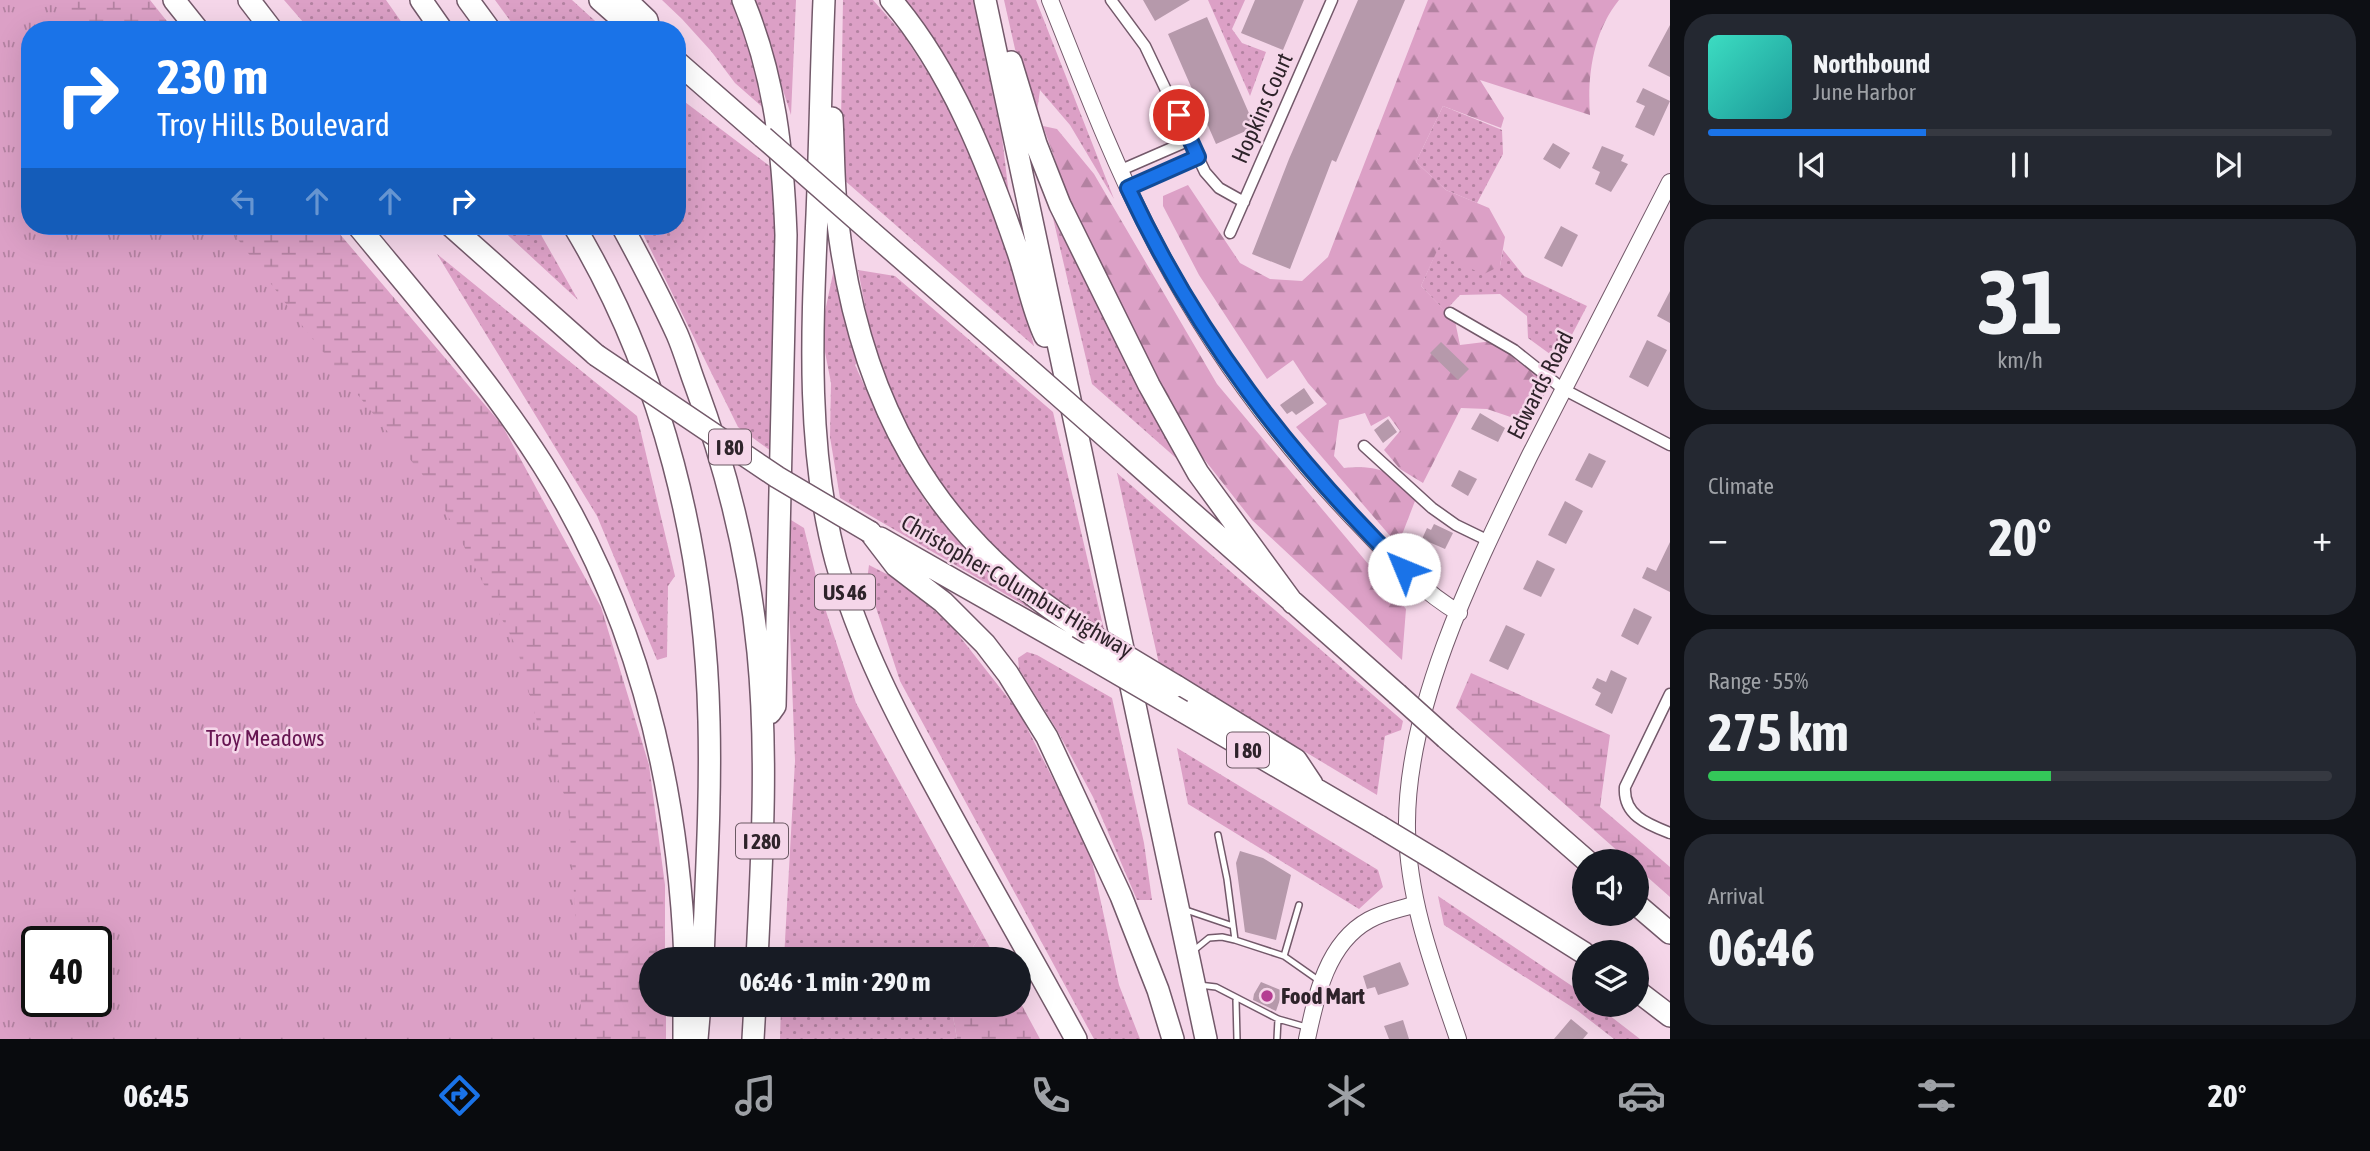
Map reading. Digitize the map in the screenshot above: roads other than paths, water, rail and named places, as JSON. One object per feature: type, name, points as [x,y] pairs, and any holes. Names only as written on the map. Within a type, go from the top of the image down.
[{"type":"highway","points":[[174,0],[191,21]]},
{"type":"highway","points":[[249,0],[265,21]]},
{"type":"highway","points":[[421,0],[436,21]]},
{"type":"highway","points":[[468,0],[483,21]]},
{"type":"highway","points":[[600,0],[624,21]]},
{"type":"highway","points":[[626,0],[647,21]]},
{"type":"highway","points":[[743,0],[767,66],[775,103],[786,235],[775,706],[762,723]]},
{"type":"highway","name":"US 46","points":[[824,0],[814,260],[814,406],[821,487],[836,560],[859,632],[895,711],[1076,1039]]},
{"type":"highway","points":[[891,0],[929,54],[958,104],[1009,225],[1044,335],[1061,356]]},
{"type":"highway","points":[[985,0],[1206,1039]]},
{"type":"highway","points":[[994,39],[1009,54],[1037,144],[1069,225],[1171,427],[1198,472],[1293,603]]},
{"type":"highway","points":[[686,70],[1573,849]]},
{"type":"highway","points":[[820,91],[832,109],[837,222],[863,346],[893,425],[933,493],[976,544],[1022,588],[1077,627],[1296,760],[1315,789]]},
{"type":"highway","points":[[365,235],[470,362],[509,415],[551,478],[597,564],[623,626],[659,745],[676,841],[684,947]]},
{"type":"highway","name":"Christopher Columbus Highway","points":[[461,235],[596,355],[777,477],[1437,860],[1572,945]]},
{"type":"highway","points":[[579,235],[623,318],[658,407],[695,565],[709,719],[703,947]]},
{"type":"highway","points":[[627,235],[678,337],[710,423],[725,474],[751,592],[758,650],[762,723]]},
{"type":"highway","points":[[870,532],[896,566],[943,602],[985,644],[1008,674],[1047,737],[1121,896],[1174,1039]]},
{"type":"highway","name":"I 280","points":[[757,947],[762,723]]},
{"type":"highway","points":[[1649,915],[1670,933]]},
{"type":"highway","points":[[1649,1000],[1670,1016]]},
{"type":"highway","points":[[684,1017],[684,1039]]},
{"type":"highway","points":[[697,1039],[699,1017]]},
{"type":"highway","points":[[753,1039],[754,1017]]},
{"type":"street","points":[[1050,0],[1128,188],[1148,230],[1205,330],[1247,392],[1330,494],[1438,601],[1459,613]]},
{"type":"street","points":[[1111,0],[1145,46],[1212,182],[1244,202]]},
{"type":"street","name":"Hopkins Court","points":[[1230,233],[1332,0]]},
{"type":"street","points":[[1121,170],[1190,140]]},
{"type":"street","points":[[1128,188],[1198,157]]},
{"type":"street","name":"Edwards Road","points":[[1458,1039],[1416,904],[1407,829],[1408,786],[1416,740],[1434,678],[1489,541],[1563,389],[1670,182]]},
{"type":"street","points":[[1450,313],[1514,350],[1563,389],[1670,445]]},
{"type":"street","points":[[1364,446],[1432,508],[1489,541]]},
{"type":"street","points":[[1670,694],[1625,787],[1624,796],[1640,820],[1670,833]]},
{"type":"street","points":[[1308,1034],[1329,963],[1342,945],[1361,925],[1380,915],[1416,904]]},
{"type":"lane","points":[[1217,835],[1227,879],[1235,940]]},
{"type":"lane","points":[[1284,956],[1299,905]]},
{"type":"lane","points":[[1178,907],[1233,926]]},
{"type":"lane","points":[[1188,956],[1209,938],[1222,937],[1284,956],[1322,983]]},
{"type":"lane","points":[[1195,985],[1216,987],[1236,1000],[1308,1034]]},
{"type":"lane","points":[[1236,1000],[1237,1039]]},
{"type":"lane","points":[[1277,1039],[1278,1019]]},
{"type":"place","name":"Food Mart","points":[[1267,996]]},
{"type":"park label","name":"Troy Meadows","points":[[265,738]]}]
